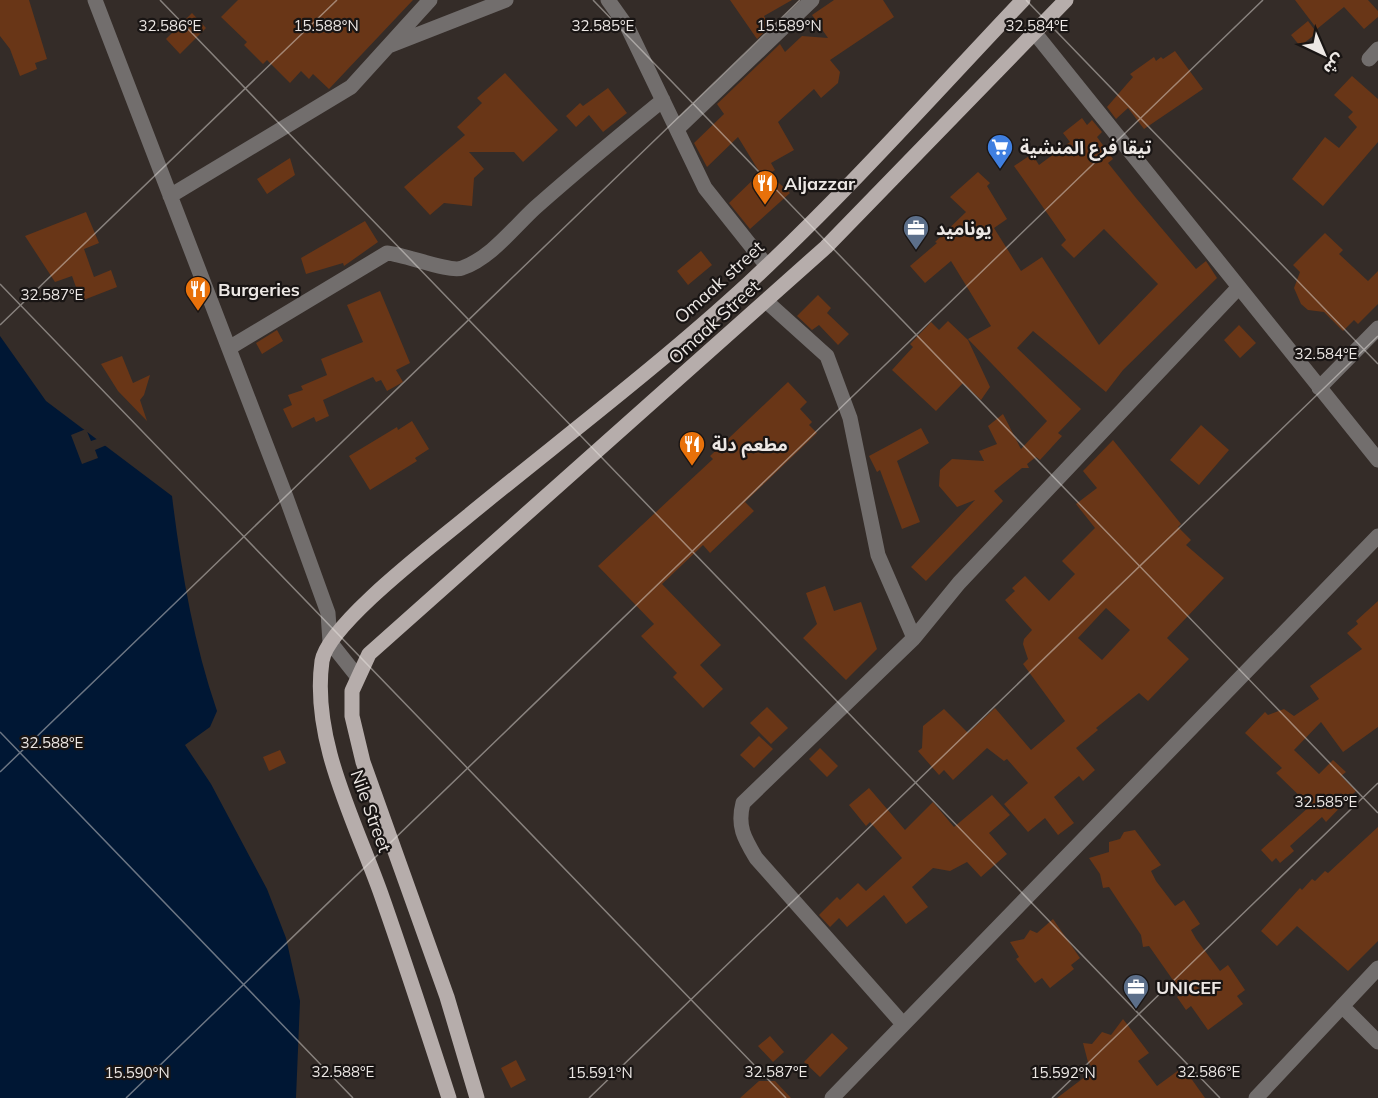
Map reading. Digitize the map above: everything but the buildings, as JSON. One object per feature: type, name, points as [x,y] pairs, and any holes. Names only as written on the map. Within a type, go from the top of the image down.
[{"type":"main road","name":"Omaak street","points":[[412,562],[680,343],[767,266],[814,221],[1023,0]]},
{"type":"main road","name":"Omaak Street","points":[[369,654],[767,302],[826,247],[1066,0]]},
{"type":"main road","name":"Nile Street","points":[[412,562],[344,624],[330,642],[323,656],[321,688],[323,723],[337,775],[386,908],[449,1098]]},
{"type":"main road","name":"Nile Street","points":[[369,654],[357,676],[351,704],[363,762],[443,986],[477,1098]]},
{"type":"street","points":[[95,0],[328,613],[330,642],[357,676]]},
{"type":"street","points":[[171,196],[351,87],[430,0]]},
{"type":"street","points":[[388,46],[506,0]]},
{"type":"street","points":[[608,0],[628,28],[705,188],[767,266]]},
{"type":"street","points":[[677,129],[812,0]]},
{"type":"street","points":[[1034,32],[1378,460]]},
{"type":"street","points":[[229,348],[387,253],[404,254],[460,270],[486,254],[535,208],[663,100]]},
{"type":"street","points":[[903,1024],[756,858],[742,834],[739,818],[743,803],[914,638],[959,583],[1239,287]]},
{"type":"street","points":[[767,302],[827,356],[849,418],[878,555],[914,638]]},
{"type":"street","points":[[1319,388],[1378,328]]},
{"type":"street","points":[[832,1098],[1378,536]]},
{"type":"street","points":[[1256,1098],[1378,968]]},
{"type":"street","points":[[1342,1006],[1378,1042]]},
{"type":"water","points":[[0,336],[46,401],[172,496],[189,605],[201,658],[217,711],[210,727],[185,745],[211,784],[267,889],[286,938],[300,1001],[296,1098],[0,1098]]},
{"type":"pier","points":[[86,429],[91,441],[100,438],[109,444],[95,450],[98,458],[82,464],[71,435]]},
{"type":"place","name":"تيقا فرع المنشية","points":[[1000,170]]},
{"type":"place","name":"Aljazzar","points":[[765,206]]},
{"type":"place","name":"يوناميد","points":[[916,251]]},
{"type":"place","name":"Burgeries","points":[[198,312]]},
{"type":"place","name":"مطعم دلة","points":[[692,467]]},
{"type":"place","name":"UNICEF","points":[[1136,1010]]}]
